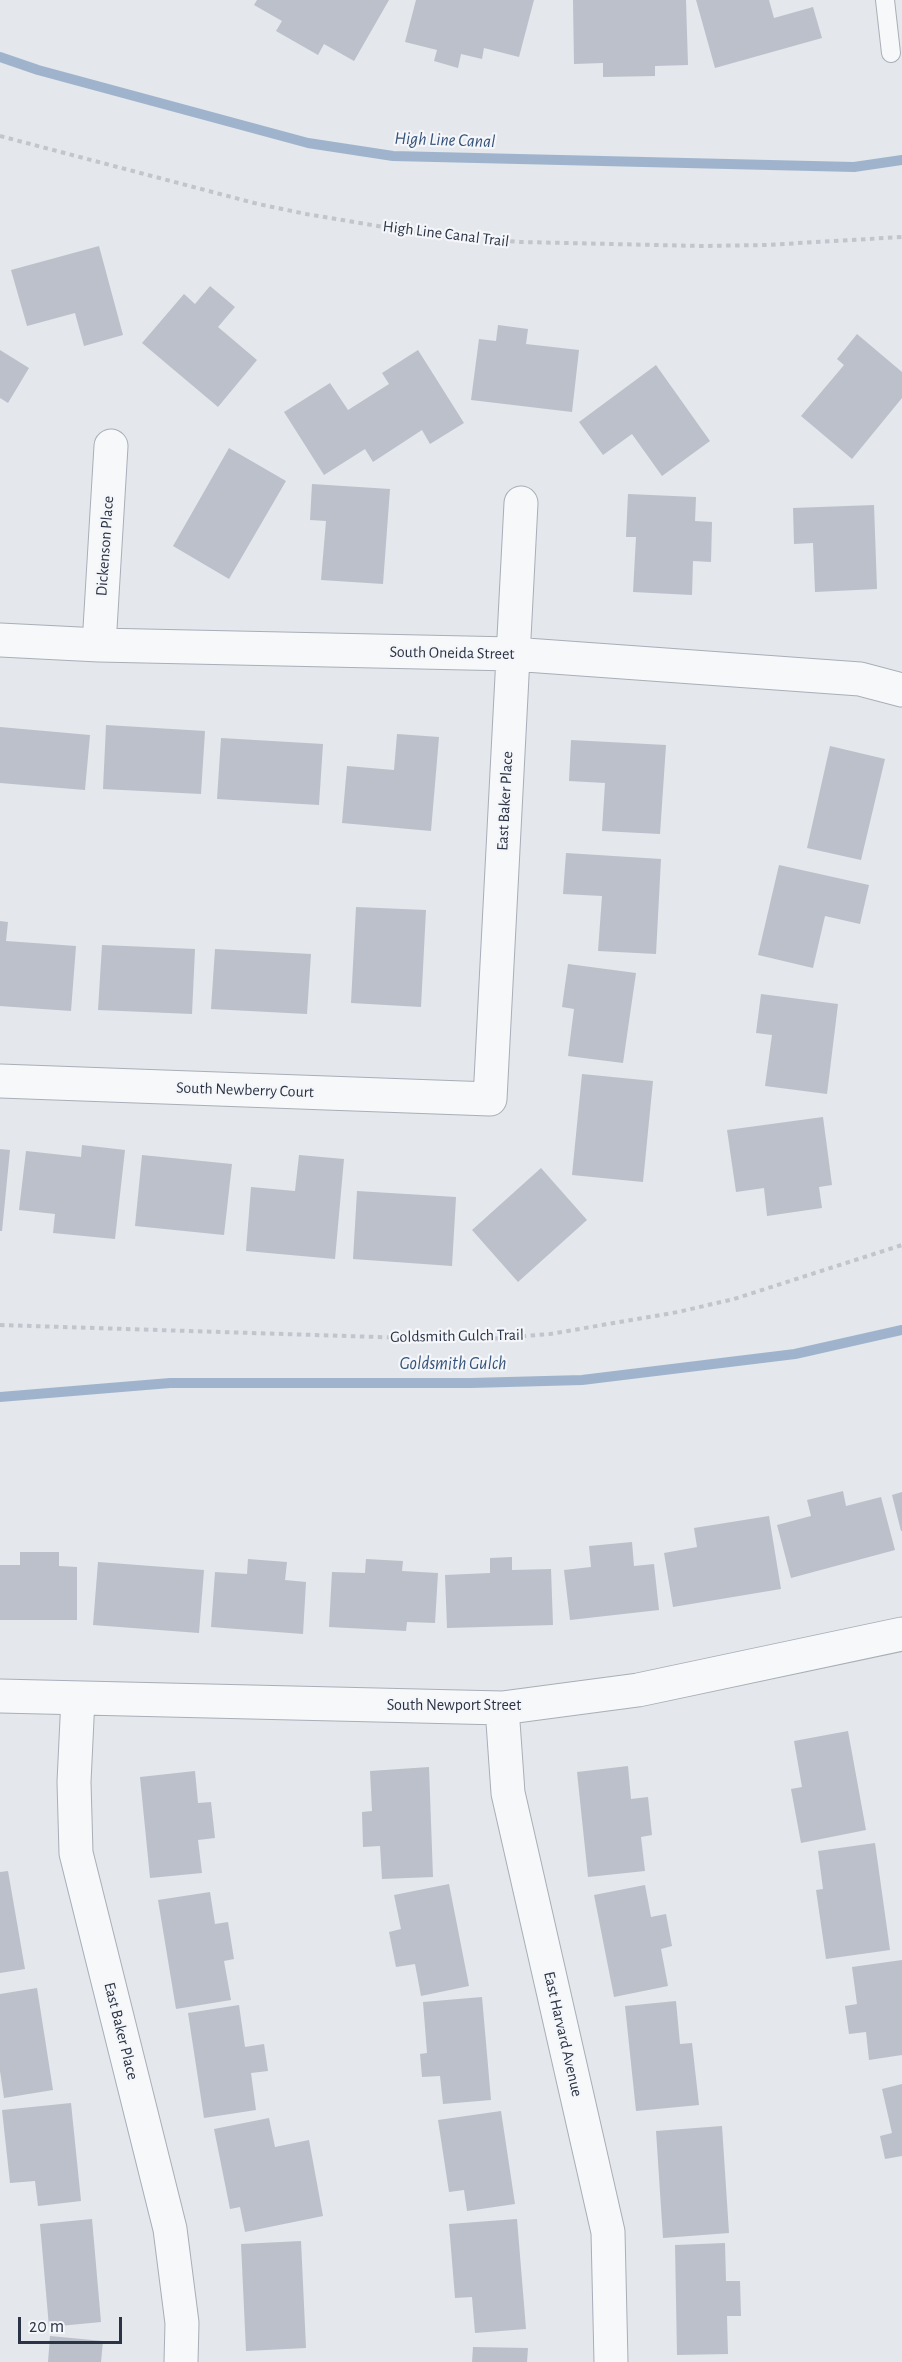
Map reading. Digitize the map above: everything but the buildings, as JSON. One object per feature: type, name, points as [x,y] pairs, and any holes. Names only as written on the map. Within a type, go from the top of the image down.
[{"type":"street","name":"Dickenson Place","points":[[99,645],[111,446]]},
{"type":"street","name":"East Baker Place","points":[[490,1099],[521,503]]},
{"type":"street","name":"South Oneida Street","points":[[0,640],[99,645],[512,654],[860,679],[902,690]]},
{"type":"street","name":"South Newberry Court","points":[[0,1081],[490,1099]]},
{"type":"street","name":"South Newport Street","points":[[0,1696],[502,1708],[638,1690],[900,1644]]},
{"type":"street","name":"East Baker Place","points":[[78,1698],[74,1782],[76,1853],[170,2229],[182,2323],[182,2362]]},
{"type":"street","name":"East Harvard Avenue","points":[[502,1708],[508,1793],[608,2232],[612,2362]]},
{"type":"lane","points":[[885,0],[891,53]]},
{"type":"path","name":"High Line Canal Trail","points":[[0,136],[258,204],[431,235],[521,242],[702,246],[766,245],[902,237]]},
{"type":"path","name":"Goldsmith Gulch Trail","points":[[0,1325],[441,1339],[540,1335],[678,1312],[734,1299],[902,1245]]},
{"type":"waterway","name":"High Line Canal","points":[[0,57],[38,70],[308,143],[393,156],[854,167],[902,160]]},
{"type":"waterway","name":"Goldsmith Gulch","points":[[0,1397],[170,1383],[471,1383],[582,1380],[795,1354],[902,1330]]}]
